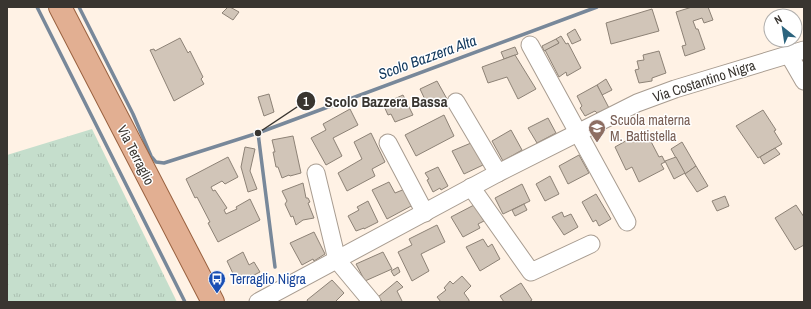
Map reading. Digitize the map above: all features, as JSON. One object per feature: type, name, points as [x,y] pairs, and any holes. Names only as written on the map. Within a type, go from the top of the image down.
[{"type":"main road","name":"Via Terraglio","points":[[60,7],[213,302]]},
{"type":"street","points":[[530,45],[579,132],[626,222]]},
{"type":"street","points":[[796,52],[804,81]]},
{"type":"street","name":"Via Costantino Nigra","points":[[258,302],[498,173],[637,103],[675,89],[796,52]]},
{"type":"street","points":[[456,102],[498,173]]},
{"type":"street","points":[[388,143],[425,213]]},
{"type":"street","points":[[316,173],[337,260],[372,302]]},
{"type":"street","points":[[472,187],[531,272],[591,244]]},
{"type":"green space","points":[[92,129],[177,302],[7,302],[7,155]]},
{"type":"building","points":[[228,7],[239,12],[233,20],[222,13]]},
{"type":"building","points":[[692,7],[708,7],[713,20],[704,23],[702,18],[693,21],[696,29],[698,29],[705,49],[685,56],[682,46],[686,45],[676,12]]},
{"type":"building","points":[[652,9],[659,31],[611,44],[606,23]]},
{"type":"building","points":[[575,29],[581,40],[572,44],[567,34]]},
{"type":"building","points":[[561,36],[566,44],[568,43],[581,68],[567,76],[566,72],[559,77],[545,50],[559,43],[556,39]]},
{"type":"building","points":[[180,38],[188,53],[190,51],[203,77],[201,79],[204,84],[174,101],[150,50],[154,49],[155,51]]},
{"type":"building","points":[[556,39],[559,43],[544,51],[542,46]]},
{"type":"building","points":[[515,47],[518,54],[504,59],[501,52]]},
{"type":"building","points":[[659,51],[666,73],[652,78],[652,81],[639,83],[635,70],[639,69],[637,61],[644,60],[643,55]]},
{"type":"building","points":[[515,55],[536,89],[518,99],[507,77],[488,83],[482,67]]},
{"type":"building","points":[[606,79],[612,90],[602,95],[597,85]]},
{"type":"building","points":[[437,81],[447,99],[429,108],[420,89]]},
{"type":"building","points":[[597,85],[609,108],[597,113],[595,111],[585,116],[580,108],[582,106],[577,96]]},
{"type":"building","points":[[269,94],[274,112],[264,116],[258,97]]},
{"type":"building","points":[[403,95],[413,115],[395,122],[391,114],[388,115],[383,104]]},
{"type":"building","points":[[350,109],[358,125],[333,138],[342,156],[326,165],[311,138],[326,130],[323,124]]},
{"type":"building","points":[[763,110],[776,130],[774,131],[782,144],[758,158],[736,126]]},
{"type":"building","points":[[444,115],[454,136],[416,156],[405,135]]},
{"type":"building","points":[[548,118],[556,133],[537,143],[528,128]]},
{"type":"building","points":[[511,130],[522,150],[503,161],[492,141]]},
{"type":"building","points":[[645,130],[659,157],[662,156],[665,162],[661,164],[664,169],[639,182],[632,167],[626,170],[615,147]]},
{"type":"building","points":[[371,133],[385,162],[372,169],[375,176],[347,191],[338,173],[362,159],[354,142]]},
{"type":"building","points":[[293,136],[301,173],[282,178],[278,167],[276,167],[273,152],[275,152],[272,140]]},
{"type":"building","points":[[682,142],[696,166],[685,174],[671,149]]},
{"type":"building","points":[[471,143],[483,165],[464,174],[452,151]]},
{"type":"building","points":[[245,147],[255,149],[250,171],[257,189],[248,192],[241,167]]},
{"type":"building","points":[[775,148],[780,154],[764,164],[760,157]]},
{"type":"building","points":[[579,155],[589,173],[568,184],[559,166]]},
{"type":"building","points":[[228,157],[238,177],[225,184],[222,181],[211,187],[213,191],[215,190],[227,208],[224,210],[226,214],[237,209],[236,207],[250,199],[260,220],[218,242],[208,223],[210,222],[197,197],[195,198],[186,179]]},
{"type":"building","points":[[676,157],[685,173],[674,179],[665,161]]},
{"type":"building","points":[[696,166],[708,186],[697,192],[685,174]]},
{"type":"building","points":[[438,167],[448,186],[433,192],[427,180],[429,179],[425,173]]},
{"type":"building","points":[[550,176],[559,194],[545,201],[536,184]]},
{"type":"building","points":[[389,182],[395,193],[405,189],[413,205],[387,219],[372,190]]},
{"type":"building","points":[[303,183],[306,198],[308,198],[310,202],[308,203],[314,218],[303,220],[296,225],[293,216],[291,217],[285,204],[287,201],[282,191]]},
{"type":"building","points":[[522,184],[530,201],[503,214],[495,198]]},
{"type":"building","points":[[596,194],[611,219],[599,226],[596,220],[593,222],[582,202]]},
{"type":"building","points":[[725,196],[729,206],[717,211],[712,201]]},
{"type":"building","points":[[368,201],[378,222],[356,231],[348,216],[359,210],[357,207]]},
{"type":"building","points":[[524,204],[527,210],[515,216],[512,210]]},
{"type":"building","points":[[474,205],[484,221],[478,224],[480,228],[463,237],[451,217]]},
{"type":"building","points":[[796,205],[804,217],[804,245],[795,250],[775,218]]},
{"type":"building","points":[[562,212],[564,217],[571,214],[578,227],[564,235],[552,217]]},
{"type":"building","points":[[437,225],[445,242],[421,254],[429,271],[412,281],[398,252],[412,245],[409,239]]},
{"type":"building","points":[[314,232],[325,254],[314,261],[313,259],[302,265],[290,243]]},
{"type":"building","points":[[483,239],[488,247],[492,244],[500,259],[480,271],[466,247]]},
{"type":"building","points":[[243,252],[249,265],[254,262],[260,272],[248,278],[249,280],[238,284],[227,261]]},
{"type":"building","points":[[383,252],[392,269],[365,281],[356,264]]},
{"type":"building","points":[[398,267],[400,272],[394,276],[391,271]]},
{"type":"building","points":[[462,276],[471,286],[464,293],[469,302],[441,302],[437,297],[446,290],[444,288],[450,281],[453,284]]},
{"type":"building","points":[[332,280],[344,293],[335,302],[308,302],[307,300]]},
{"type":"building","points":[[397,281],[403,287],[397,291],[402,301],[383,302],[378,297]]},
{"type":"building","points":[[521,283],[532,300],[529,302],[504,302],[500,296]]},
{"type":"waterway","points":[[37,7],[185,302]]},
{"type":"waterway","name":"Scolo Bazzera Alta","points":[[79,7],[133,114],[151,156],[156,162],[164,163],[258,133],[597,7]]},
{"type":"waterway","points":[[258,133],[275,267]]},
{"type":"place","name":"Scolo Bazzera Bassa","points":[[258,133]]},
{"type":"place","name":"Scuola materna M. Battistella","points":[[597,143]]},
{"type":"place","name":"Terraglio Nigra","points":[[217,294]]}]
